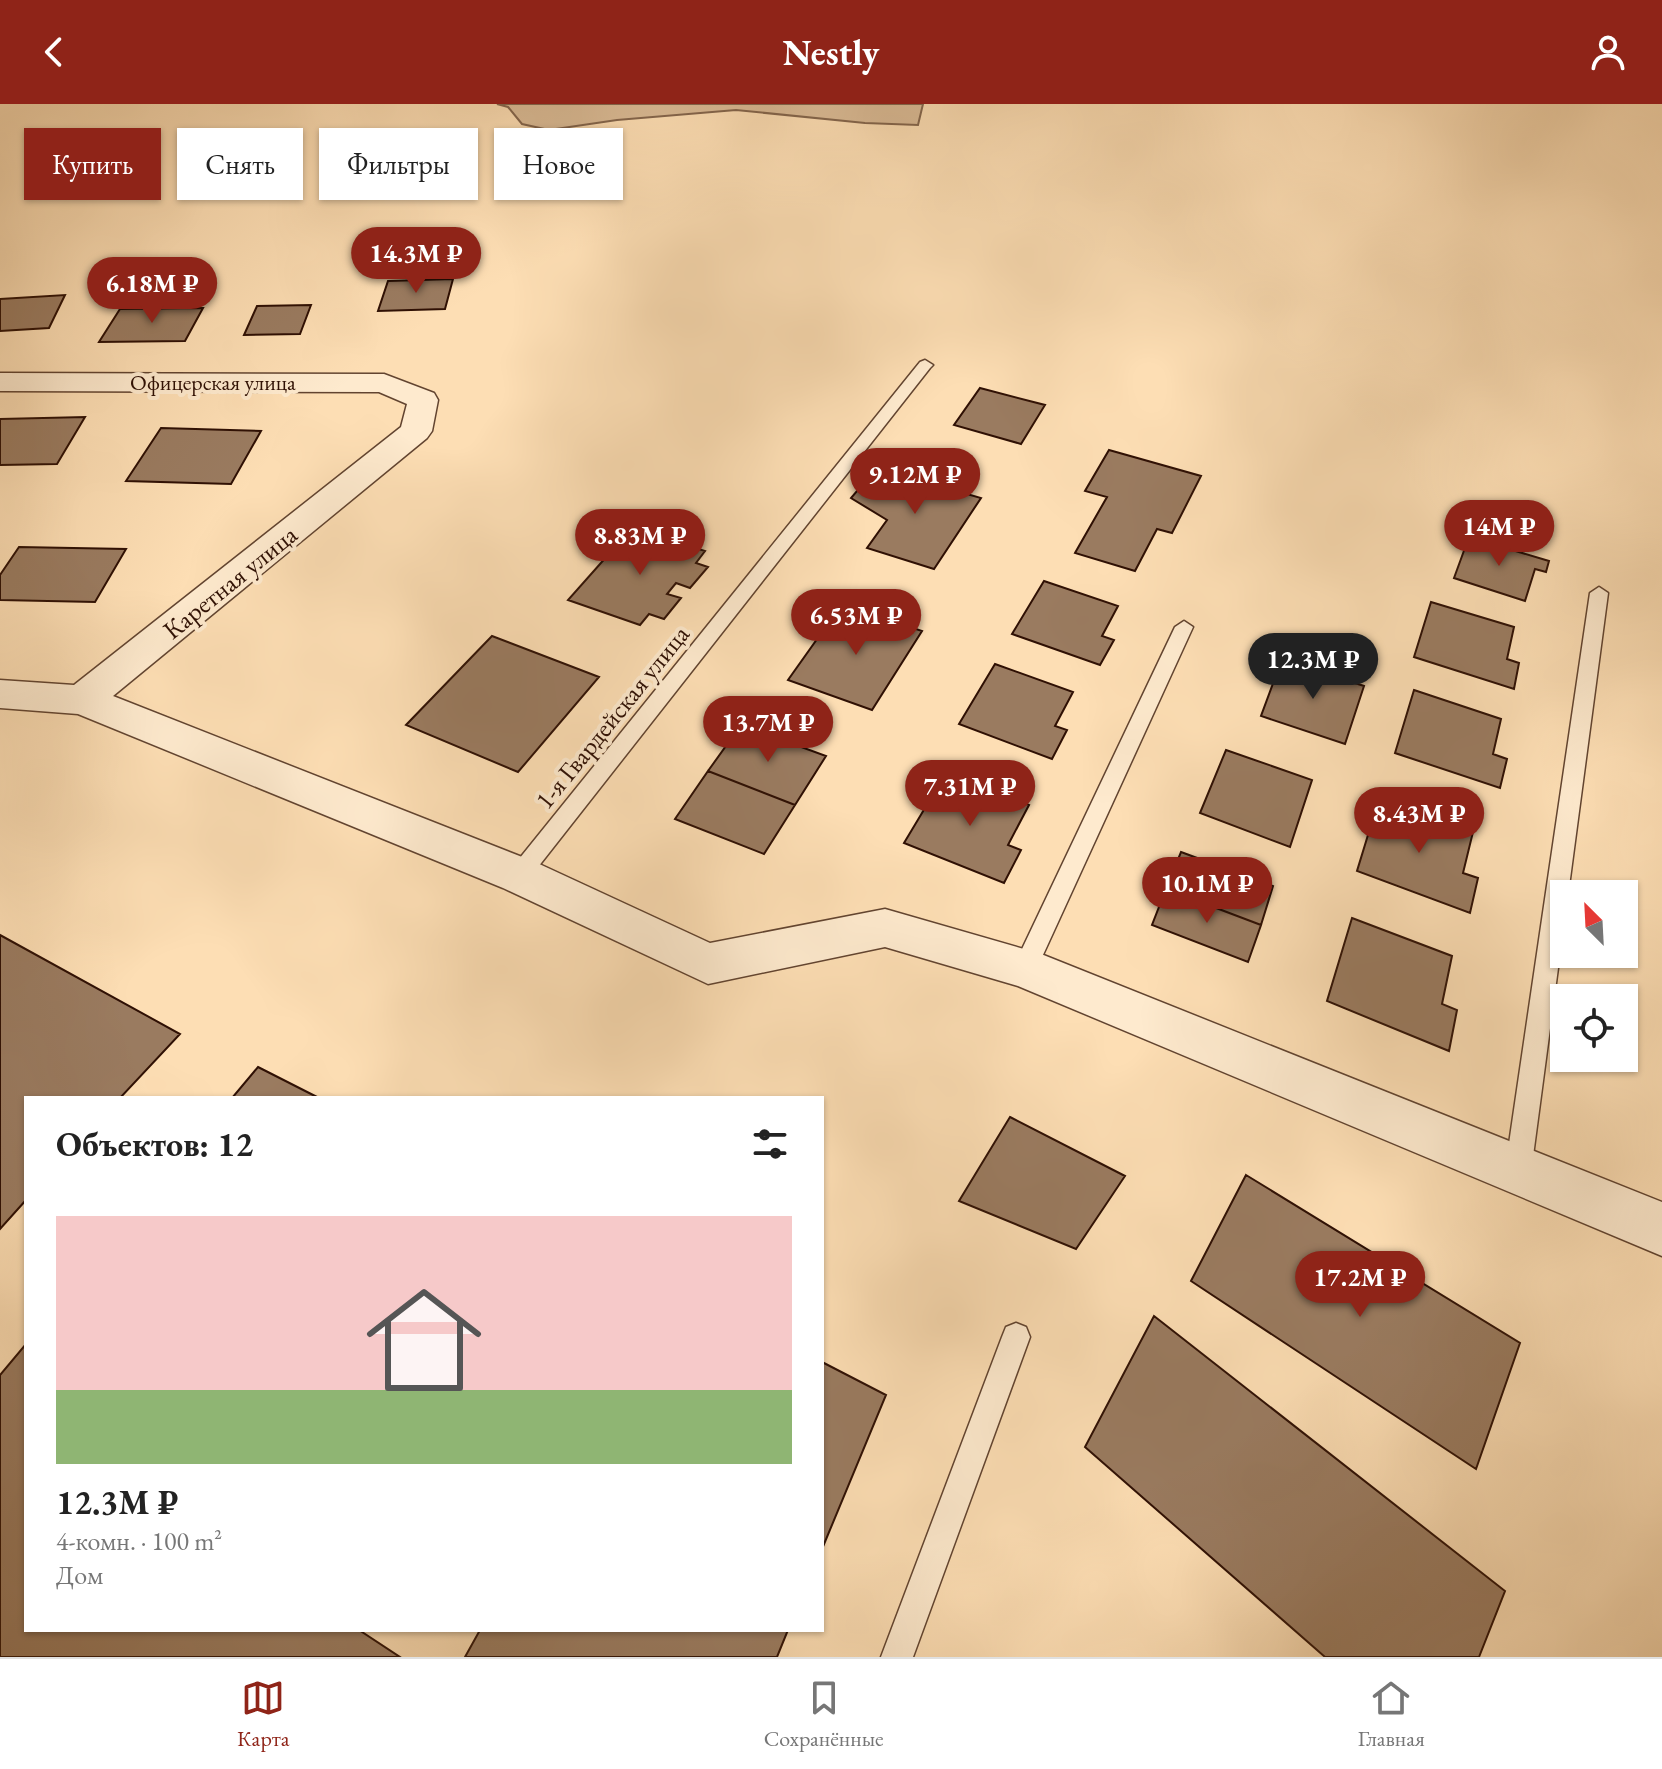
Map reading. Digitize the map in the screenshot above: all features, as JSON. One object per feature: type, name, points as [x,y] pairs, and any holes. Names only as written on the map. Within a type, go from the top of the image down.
[{"type":"street","name":"Офицерская улица","points":[[0,382],[384,383],[423,400]]},
{"type":"street","name":"Каретная улица","points":[[82,700],[416,431],[423,400]]},
{"type":"street","points":[[0,694],[82,700],[519,875],[708,964],[885,928],[1025,968],[1662,1229]]},
{"type":"lane","name":"1-я Гвардейская улица","points":[[519,875],[925,365]]},
{"type":"lane","points":[[1518,1171],[1599,593]]},
{"type":"lane","points":[[1025,968],[1184,627]]},
{"type":"lane","points":[[897,1657],[1016,1337]]},
{"type":"shaded area","points":[[497,104],[923,104],[918,125],[736,110],[563,128],[522,124],[508,107]]},
{"type":"building","points":[[453,279],[445,309],[378,311],[388,281]]},
{"type":"building","points":[[65,295],[49,328],[0,331],[0,299]]},
{"type":"building","points":[[311,305],[300,334],[244,335],[257,306]]},
{"type":"building","points":[[203,308],[185,341],[99,342],[120,309]]},
{"type":"building","points":[[980,388],[1045,405],[1021,444],[954,425]]},
{"type":"building","points":[[85,417],[57,464],[0,465],[0,419]]},
{"type":"building","points":[[161,428],[261,431],[231,484],[126,481]]},
{"type":"building","points":[[1109,450],[1201,476],[1172,533],[1157,529],[1135,571],[1075,553],[1107,497],[1085,491]]},
{"type":"building","points":[[874,471],[905,476],[981,498],[934,569],[867,548],[887,520],[851,498]]},
{"type":"building","points":[[632,528],[705,551],[696,563],[708,567],[690,588],[676,583],[667,594],[681,598],[664,619],[649,614],[640,625],[568,600]]},
{"type":"building","points":[[1469,537],[1549,561],[1546,572],[1535,569],[1525,601],[1454,578]]},
{"type":"building","points":[[19,547],[126,549],[95,602],[0,600],[0,575]]},
{"type":"building","points":[[1044,581],[1118,606],[1102,636],[1114,640],[1100,665],[1012,634]]},
{"type":"building","points":[[1431,602],[1514,627],[1507,659],[1519,663],[1514,689],[1414,657]]},
{"type":"building","points":[[842,604],[922,631],[872,710],[788,680]]},
{"type":"building","points":[[492,636],[599,677],[518,772],[406,725]]},
{"type":"building","points":[[1282,659],[1364,686],[1345,744],[1261,716]]},
{"type":"building","points":[[995,664],[1073,692],[1055,726],[1067,730],[1052,759],[959,724]]},
{"type":"building","points":[[1414,690],[1501,719],[1493,754],[1507,759],[1500,788],[1395,753]]},
{"type":"building","points":[[741,725],[826,756],[795,805],[708,771]]},
{"type":"building","points":[[1226,750],[1312,780],[1290,847],[1200,813]]},
{"type":"building","points":[[708,771],[795,805],[764,854],[675,819]]},
{"type":"building","points":[[946,773],[1029,805],[1008,845],[1021,850],[1004,883],[904,843]]},
{"type":"building","points":[[1379,799],[1473,832],[1463,873],[1478,878],[1470,913],[1357,871]]},
{"type":"building","points":[[1181,852],[1273,886],[1261,925],[1166,889]]},
{"type":"building","points":[[1166,889],[1261,925],[1248,962],[1152,925]]},
{"type":"building","points":[[1352,918],[1452,956],[1442,1004],[1457,1010],[1449,1051],[1327,1001]]},
{"type":"building","points":[[0,935],[180,1034],[122,1096],[24,1096],[24,1202],[0,1229]]},
{"type":"building","points":[[258,1067],[315,1096],[234,1096]]},
{"type":"building","points":[[1010,1117],[1125,1176],[1076,1249],[959,1201]]},
{"type":"building","points":[[1246,1175],[1520,1343],[1476,1469],[1191,1281]]},
{"type":"building","points":[[1154,1316],[1505,1591],[1479,1657],[1325,1657],[1085,1447]]},
{"type":"building","points":[[24,1346],[24,1632],[362,1632],[400,1657],[0,1657],[0,1375]]},
{"type":"building","points":[[824,1363],[886,1395],[824,1544]]},
{"type":"building","points":[[479,1632],[787,1632],[777,1657],[465,1657]]}]
